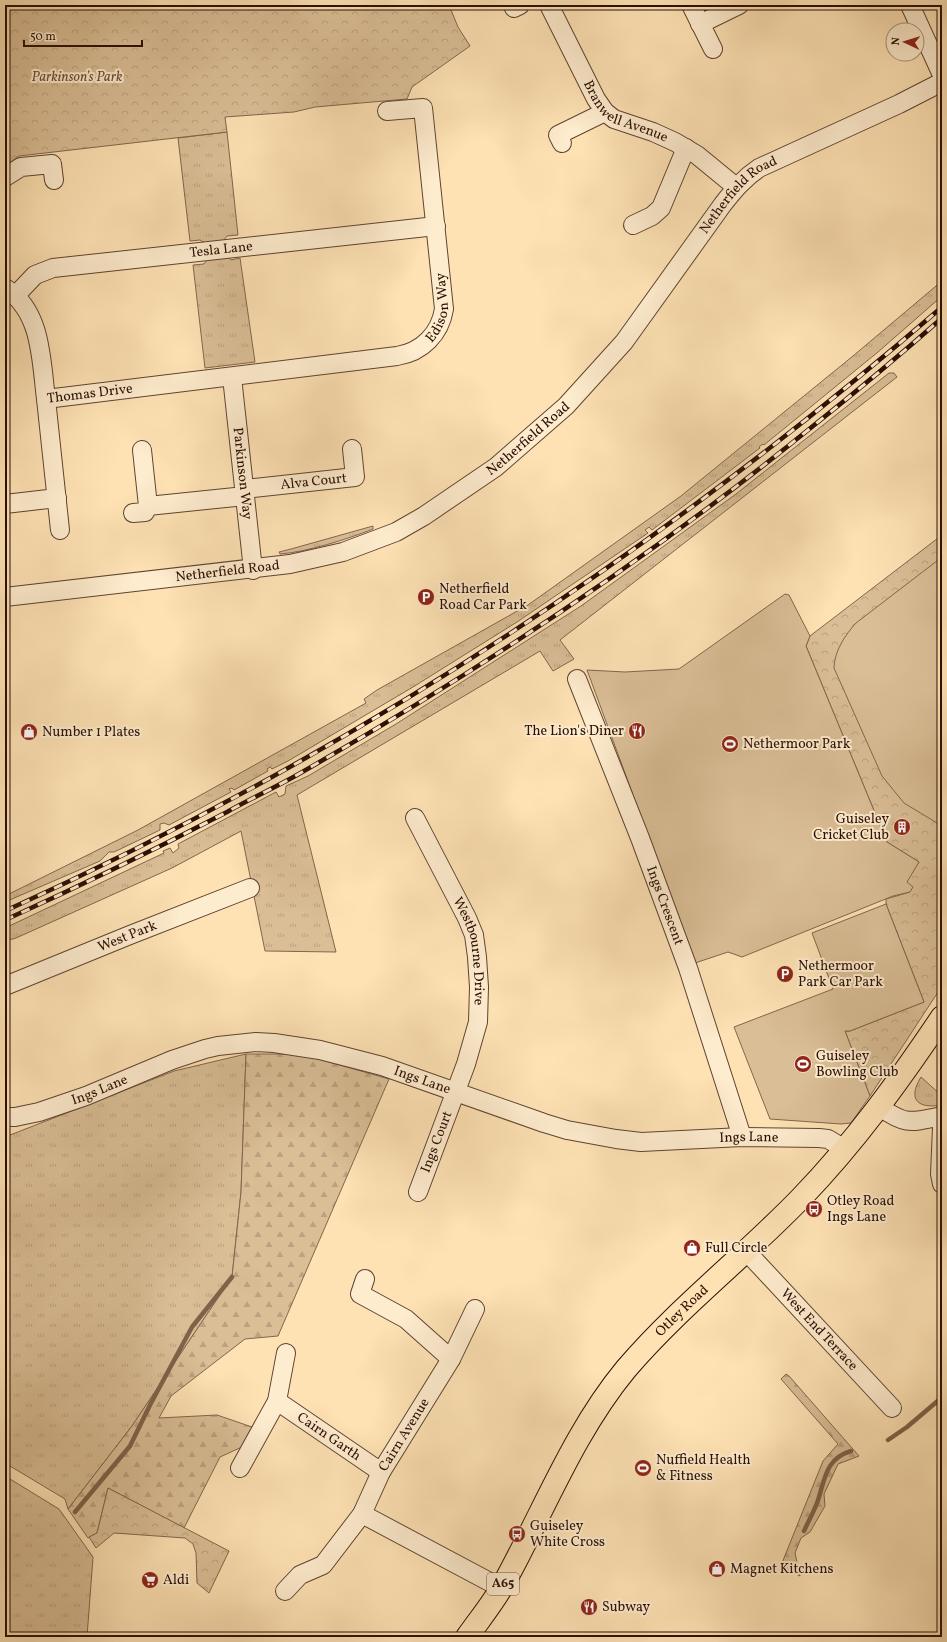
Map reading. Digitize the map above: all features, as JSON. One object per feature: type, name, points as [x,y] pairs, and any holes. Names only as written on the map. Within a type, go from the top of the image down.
[{"type":"main road","name":"Otley Road","points":[[467,1637],[501,1588],[574,1449],[603,1400],[626,1370],[660,1332],[746,1252],[801,1198],[846,1150],[880,1107],[942,1017]]},
{"type":"street","name":"Branwell Avenue","points":[[549,5],[596,99],[605,112],[614,119],[653,132],[686,148],[697,155],[736,187]]},
{"type":"street","points":[[691,5],[712,49]]},
{"type":"street","points":[[700,24],[739,5]]},
{"type":"street","points":[[910,5],[942,75]]},
{"type":"street","name":"Netherfield Road","points":[[5,597],[253,570],[290,564],[329,556],[356,548],[396,532],[429,512],[496,467],[566,406],[624,342],[736,187],[748,176],[759,168],[942,82]]},
{"type":"street","name":"Edison Way","points":[[232,377],[396,356],[414,352],[432,338],[442,320],[444,298],[423,108],[387,110]]},
{"type":"street","points":[[562,143],[558,135],[605,112]]},
{"type":"street","points":[[633,225],[652,216],[661,208],[686,148]]},
{"type":"street","points":[[5,177],[21,167],[52,164],[54,180]]},
{"type":"street","name":"Tesla Lane","points":[[10,291],[35,275],[53,268],[436,226]]},
{"type":"street","name":"Thomas Drive","points":[[10,291],[26,309],[34,324],[39,342],[46,399],[232,377]]},
{"type":"street","name":"Parkinson Way","points":[[232,377],[253,570]]},
{"type":"street","points":[[46,399],[60,530]]},
{"type":"street","name":"Alva Court","points":[[245,493],[355,477],[352,449]]},
{"type":"street","points":[[142,450],[140,510],[245,493]]},
{"type":"street","points":[[5,504],[57,498]]},
{"type":"street","name":"Ings Crescent","points":[[577,679],[640,838],[688,968],[742,1137]]},
{"type":"street","name":"Westbourne Drive","points":[[415,818],[468,918],[474,935],[479,987],[478,1022],[456,1092]]},
{"type":"street","name":"West Park","points":[[5,986],[250,888]]},
{"type":"street","name":"Ings Lane","points":[[5,1117],[15,1117],[39,1112],[73,1101],[172,1060],[205,1049],[218,1046],[256,1042],[288,1044],[320,1050],[388,1068],[544,1123],[575,1132],[641,1142],[742,1137],[819,1138],[828,1139],[846,1150]]},
{"type":"street","name":"Ings Court","points":[[418,1192],[456,1092]]},
{"type":"street","points":[[880,1107],[895,1118],[912,1122],[942,1116]]},
{"type":"street","points":[[942,1128],[940,1174],[942,1184]]},
{"type":"street","name":"West End Terrace","points":[[746,1252],[892,1408]]},
{"type":"street","points":[[365,1279],[360,1294],[406,1319],[450,1359]]},
{"type":"street","name":"Cairn Avenue","points":[[285,1591],[300,1575],[323,1566],[362,1514],[381,1472],[450,1359],[475,1309]]},
{"type":"street","points":[[240,1468],[277,1401],[286,1353]]},
{"type":"street","name":"Cairn Garth","points":[[277,1401],[381,1472]]},
{"type":"street","points":[[362,1514],[501,1588]]},
{"type":"green space","name":"Parkinson’s Park","points":[[5,5],[449,5],[458,27],[470,46],[412,87],[407,99],[315,107],[294,112],[225,117],[227,132],[19,156],[5,166]]},
{"type":"green space","points":[[227,132],[238,235],[227,236],[223,241],[205,243],[200,240],[190,241],[178,138]]},
{"type":"green space","points":[[228,257],[231,260],[240,258],[255,362],[205,368],[193,265],[204,264],[207,260]]},
{"type":"green space","points":[[942,281],[942,296],[878,352],[764,445],[763,444],[759,447],[760,448],[652,530],[649,527],[645,530],[648,533],[517,622],[413,687],[288,761],[272,769],[270,767],[267,769],[268,771],[234,790],[232,788],[229,789],[231,792],[169,825],[164,823],[160,824],[160,830],[114,852],[109,852],[100,861],[5,902],[5,896],[138,830],[366,703],[364,699],[377,690],[528,605],[681,496],[853,356]]},
{"type":"green space","points":[[889,373],[894,373],[897,377],[560,640],[574,659],[553,671],[540,651],[297,795],[336,952],[265,951],[241,831],[172,868],[16,938],[5,941],[5,928],[164,853],[163,851],[170,848],[173,853],[179,848],[178,844],[276,792],[279,797],[285,794],[286,786],[308,776],[396,724],[581,606],[736,494]]},
{"type":"green space","points":[[373,526],[373,529],[352,537],[302,551],[280,554],[279,552],[291,549]]},
{"type":"green space","name":"Nethermoor Park","points":[[942,535],[942,986],[870,1096],[845,1031],[850,1031],[924,1002],[886,904],[886,899],[910,892],[906,882],[919,862],[887,842],[806,646],[810,636]]},
{"type":"green space","points":[[942,557],[942,826],[904,803],[882,776],[834,668],[834,662],[841,644],[856,623]]},
{"type":"green space","name":"Nethermoor Park","points":[[785,594],[789,595],[810,636],[806,646],[887,842],[919,862],[907,882],[913,887],[910,892],[893,896],[742,957],[728,952],[695,963],[587,670],[625,672],[679,669]]},
{"type":"green space","points":[[886,904],[924,1002],[850,1031],[845,1031],[870,1096],[851,1123],[841,1124],[770,1119],[734,1027],[833,989],[812,933]]},
{"type":"green space","points":[[246,1054],[241,1192],[232,1277],[132,1426],[68,1509],[65,1499],[5,1463],[5,1137],[174,1071]]},
{"type":"green space","points":[[246,1054],[301,1054],[389,1079],[278,1336],[245,1339],[171,1396],[159,1418],[217,1415],[252,1427],[244,1446],[220,1457],[184,1528],[108,1488],[97,1533],[88,1538],[68,1509],[132,1426],[232,1277],[241,1192]]},
{"type":"green space","points":[[921,1077],[942,1096],[942,1105],[927,1106],[917,1101],[915,1092]]},
{"type":"green space","points":[[786,1374],[859,1456],[838,1464],[824,1494],[825,1506],[810,1532],[801,1538],[795,1553],[800,1576],[784,1568],[782,1563],[823,1461],[838,1444],[781,1379]]},
{"type":"green space","points":[[5,1476],[59,1509],[93,1557],[87,1637],[5,1637]]},
{"type":"green space","points":[[108,1488],[229,1551],[209,1593],[197,1583],[196,1553],[193,1544],[185,1538],[114,1533],[96,1548],[89,1537],[97,1533]]},
{"type":"waterway","points":[[75,1512],[130,1446],[150,1405],[192,1327],[232,1277]]},
{"type":"waterway","points":[[888,1440],[907,1427],[940,1399]]},
{"type":"waterway","points":[[804,1531],[816,1505],[828,1469],[837,1458],[851,1451]]},
{"type":"railway","points":[[5,911],[132,851],[256,786],[377,717],[495,643],[611,565],[724,483],[834,397],[942,307]]},
{"type":"railway","points":[[5,920],[144,854],[288,780],[364,736],[497,654],[626,567],[690,521],[829,413],[942,318]]},
{"type":"place","name":"Netherfield Road Car Park","points":[[426,597]]},
{"type":"place","name":"The Lion's Diner","points":[[637,731]]},
{"type":"place","name":"Number 1 Plates","points":[[29,732]]},
{"type":"place","name":"Nethermoor Park","points":[[730,744]]},
{"type":"place","name":"Guiseley Cricket Club","points":[[902,827]]},
{"type":"place","name":"Nethermoor Park Car Park","points":[[785,974]]},
{"type":"place","name":"Guiseley Bowling Club","points":[[803,1064]]},
{"type":"place","name":"Otley Road Ings Lane","points":[[814,1209]]},
{"type":"place","name":"Full Circle","points":[[692,1248]]},
{"type":"place","name":"Nuffield Health & Fitness","points":[[643,1468]]},
{"type":"place","name":"Guiseley White Cross","points":[[517,1534]]},
{"type":"place","name":"Magnet Kitchens","points":[[717,1569]]},
{"type":"place","name":"Aldi","points":[[150,1580]]},
{"type":"place","name":"Subway","points":[[589,1607]]}]
